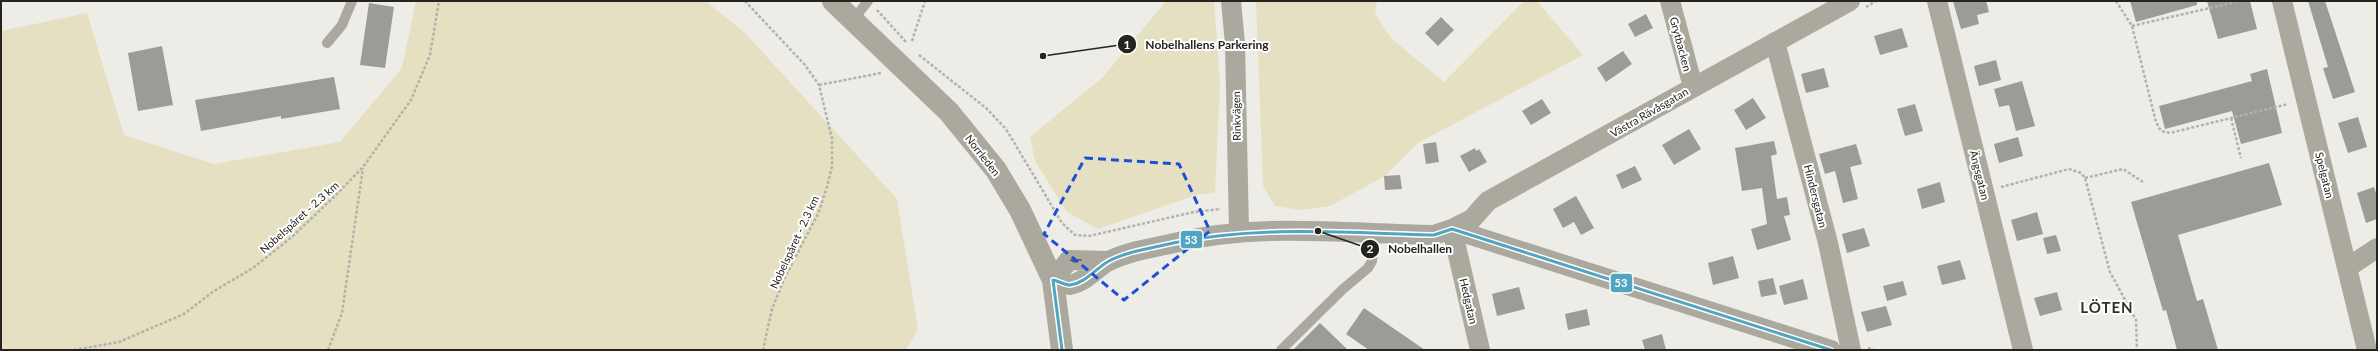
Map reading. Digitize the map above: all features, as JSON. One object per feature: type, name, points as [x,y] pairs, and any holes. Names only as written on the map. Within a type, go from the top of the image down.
[{"type":"street","name":"Norrleden","points":[[833,1],[949,112],[996,170],[1020,210],[1053,280],[1062,350]]},
{"type":"street","name":"Rinkvägen","points":[[1231,1],[1235,44],[1239,231]]},
{"type":"street","name":"Grytbacken","points":[[1670,1],[1693,87]]},
{"type":"street","name":"Ängsgatan","points":[[1937,1],[2023,350]]},
{"type":"street","name":"Spelgatan","points":[[2282,1],[2367,350]]},
{"type":"street","name":"Västra Rävåsgatan","points":[[1053,280],[1069,260],[1109,261],[1135,252],[1196,237],[1239,231],[1304,230],[1434,235],[1452,229],[1472,219],[1488,201],[1693,87],[1775,42],[1857,5]]},
{"type":"street","name":"Hindersgatan","points":[[1775,42],[1828,243],[1850,346]]},
{"type":"street","name":"Hedgatan","points":[[1452,229],[1480,350]]},
{"type":"street","points":[[1452,229],[1831,350]]},
{"type":"street","points":[[2348,268],[2377,248]]},
{"type":"lane","points":[[327,43],[342,25],[352,1]]},
{"type":"lane","points":[[853,20],[870,3]]},
{"type":"lane","points":[[1281,350],[1343,289],[1368,268],[1372,261],[1375,233]]},
{"type":"path","name":"Nobelspåret - 2.3 km","points":[[74,350],[118,342],[184,314],[214,291],[253,268],[287,240],[363,167],[414,94],[430,55],[439,1]]},
{"type":"path","name":"Nobelspåret - 2.3 km","points":[[745,1],[805,65],[819,85],[832,140],[832,166],[818,214],[785,277],[772,309],[763,350]]},
{"type":"path","points":[[912,41],[925,1]]},
{"type":"path","points":[[1857,5],[1876,1]]},
{"type":"path","points":[[2116,1],[2132,26],[2156,122],[2161,131],[2170,133],[2306,100]]},
{"type":"path","points":[[2132,26],[2240,1]]},
{"type":"path","points":[[870,3],[911,49]]},
{"type":"path","points":[[918,54],[986,108],[1006,129],[1062,223],[1075,235],[1089,236],[1194,212],[1238,207]]},
{"type":"path","points":[[819,85],[881,73],[884,70]]},
{"type":"path","points":[[2231,118],[2241,158]]},
{"type":"path","points":[[328,350],[342,313],[363,167]]},
{"type":"path","points":[[1984,192],[2069,169],[2081,173],[2085,178],[2110,272],[2136,320],[2137,350]]},
{"type":"path","points":[[2085,178],[2123,169],[2143,182]]},
{"type":"path","points":[[1850,346],[1875,350]]},
{"type":"highlighted area","points":[[1085,158],[1179,164],[1210,231],[1124,300],[1044,234]]},
{"type":"shaded area","points":[[416,1],[706,1],[745,33],[897,199],[918,329],[906,350],[1,350],[1,31],[87,13],[124,135],[214,164],[340,142],[402,68]]},
{"type":"shaded area","points":[[1166,1],[1214,1],[1220,84],[1215,192],[1196,195],[1098,229],[1067,212],[1035,161],[1030,137],[1103,77]]},
{"type":"shaded area","points":[[1256,1],[1377,1],[1375,14],[1392,39],[1444,82],[1524,1],[1537,1],[1583,55],[1418,143],[1385,176],[1330,206],[1302,210],[1275,206],[1263,186]]},
{"type":"building","points":[[1953,1],[1986,1],[1989,12],[1977,15],[1979,24],[1961,29]]},
{"type":"building","points":[[2130,1],[2197,1],[2197,5],[2136,22]]},
{"type":"building","points":[[2207,1],[2250,1],[2257,29],[2218,39]]},
{"type":"building","points":[[2308,1],[2325,1],[2355,92],[2333,99],[2323,68],[2328,67]]},
{"type":"building","points":[[369,3],[394,7],[385,68],[360,65]]},
{"type":"building","points":[[1646,14],[1653,28],[1635,37],[1628,24]]},
{"type":"building","points":[[1441,17],[1454,30],[1438,46],[1425,33]]},
{"type":"building","points":[[1902,28],[1908,47],[1880,55],[1874,36]]},
{"type":"building","points":[[162,46],[173,105],[138,111],[128,53]]},
{"type":"building","points":[[1623,51],[1632,64],[1606,82],[1597,68]]},
{"type":"building","points":[[1996,60],[2001,80],[1979,86],[1974,66]]},
{"type":"building","points":[[1824,68],[1829,87],[1806,93],[1801,74]]},
{"type":"building","points":[[2267,69],[2282,133],[2241,144],[2232,111],[2165,129],[2159,106],[2252,81],[2250,74]]},
{"type":"building","points":[[334,77],[340,109],[281,119],[281,116],[201,131],[195,100]]},
{"type":"building","points":[[2022,81],[2035,126],[2016,131],[2009,105],[1999,107],[1994,89]]},
{"type":"building","points":[[1753,98],[1766,118],[1746,130],[1734,110]]},
{"type":"building","points":[[1542,99],[1551,113],[1531,125],[1522,111]]},
{"type":"building","points":[[1915,104],[1923,131],[1905,136],[1897,109]]},
{"type":"building","points":[[2358,117],[2367,147],[2348,153],[2338,123]]},
{"type":"building","points":[[1689,129],[1701,149],[1674,165],[1662,145]]},
{"type":"building","points":[[2018,137],[2023,156],[1999,163],[1994,144]]},
{"type":"building","points":[[1774,141],[1777,154],[1771,156],[1777,199],[1787,197],[1790,215],[1784,216],[1791,240],[1757,250],[1751,229],[1767,224],[1762,188],[1742,191],[1735,148]]},
{"type":"building","points":[[1436,142],[1439,162],[1426,164],[1423,144]]},
{"type":"building","points":[[1856,144],[1862,164],[1850,167],[1858,199],[1843,203],[1835,171],[1825,174],[1819,154]]},
{"type":"building","points":[[1475,148],[1476,151],[1479,149],[1487,162],[1469,172],[1460,156]]},
{"type":"building","points":[[2269,163],[2282,205],[2178,235],[2197,301],[2203,299],[2218,350],[2177,350],[2166,310],[2163,311],[2131,202]]},
{"type":"building","points":[[1635,166],[1642,180],[1622,189],[1616,175]]},
{"type":"building","points":[[1400,175],[1402,189],[1385,190],[1384,176]]},
{"type":"building","points":[[1940,182],[1945,202],[1922,209],[1917,189]]},
{"type":"building","points":[[2374,187],[2377,196],[2377,219],[2366,223],[2357,193]]},
{"type":"building","points":[[1576,196],[1594,228],[1581,235],[1574,222],[1563,228],[1553,209]]},
{"type":"building","points":[[2037,212],[2043,234],[2017,241],[2011,220]]},
{"type":"building","points":[[1864,228],[1870,246],[1847,253],[1842,234]]},
{"type":"building","points":[[2056,235],[2061,251],[2047,254],[2043,238]]},
{"type":"building","points":[[1733,256],[1739,278],[1713,285],[1708,263]]},
{"type":"building","points":[[1960,260],[1966,279],[1942,285],[1937,266]]},
{"type":"building","points":[[1773,278],[1777,294],[1761,297],[1758,281]]},
{"type":"building","points":[[1803,279],[1808,299],[1784,305],[1779,286]]},
{"type":"building","points":[[1903,281],[1907,295],[1887,301],[1883,286]]},
{"type":"building","points":[[1519,287],[1525,309],[1497,316],[1492,294]]},
{"type":"building","points":[[2057,292],[2062,310],[2040,316],[2034,298]]},
{"type":"building","points":[[1886,306],[1892,325],[1867,332],[1861,312]]},
{"type":"building","points":[[1364,308],[1425,350],[1369,350],[1346,334]]},
{"type":"building","points":[[1587,309],[1590,325],[1568,330],[1565,314]]},
{"type":"building","points":[[1320,323],[1348,350],[1293,350]]},
{"type":"building","points":[[1662,334],[1666,350],[1645,350],[1642,340]]},
{"type":"transit line","name":"53","points":[[1062,350],[1053,280],[1068,285],[1076,284],[1109,261],[1140,250],[1206,237],[1238,234],[1271,232],[1336,232],[1434,235],[1452,229],[1831,350]]},
{"type":"place","name":"Nobelhallens Parkering","points":[[1043,56]]},
{"type":"place","name":"Nobelhallen","points":[[1318,231]]},
{"type":"district","name":"LÖTEN","points":[[2107,307]]}]
